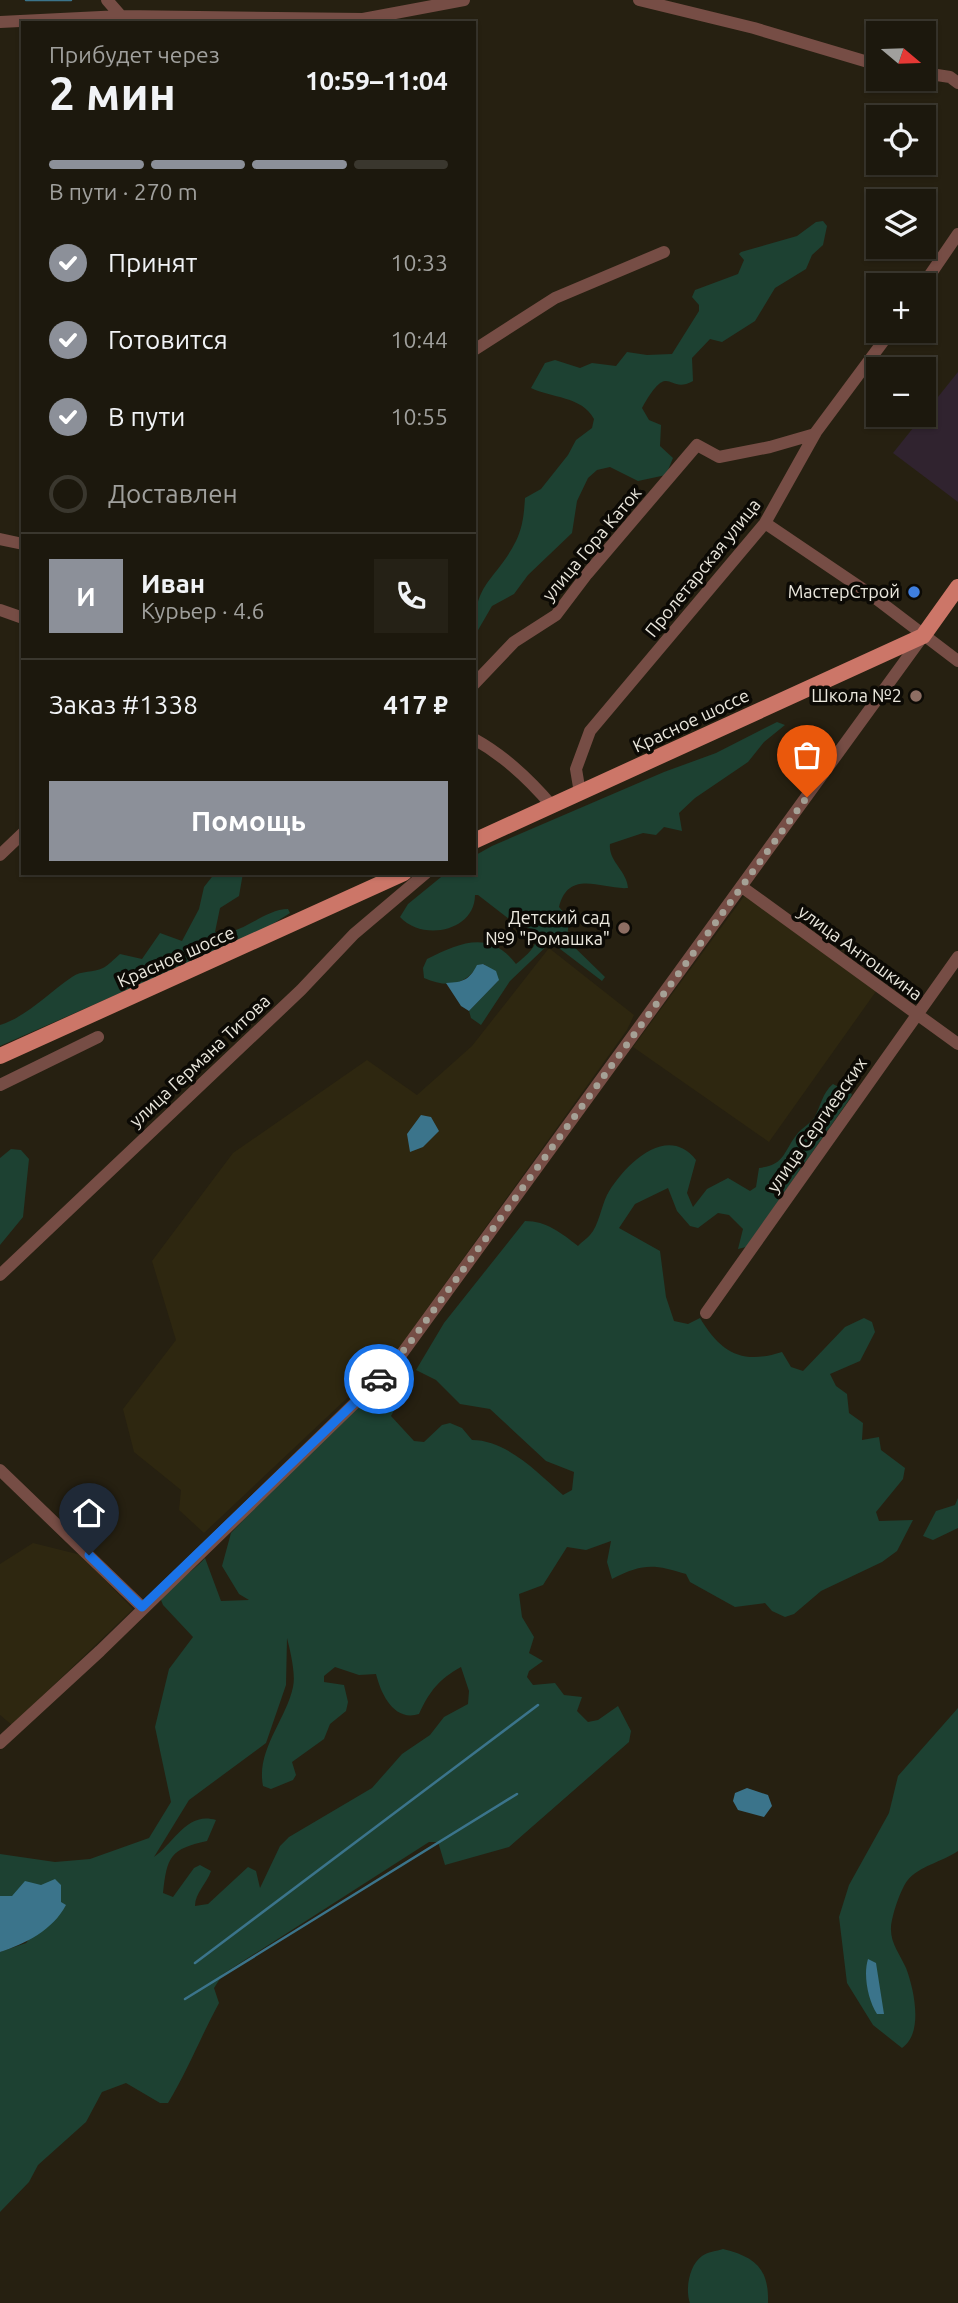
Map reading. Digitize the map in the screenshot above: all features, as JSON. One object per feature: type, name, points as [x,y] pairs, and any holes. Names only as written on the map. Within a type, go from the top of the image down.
[{"type":"main road","points":[[923,636],[958,587]]},
{"type":"main road","name":"Красное шоссе","points":[[476,840],[923,636]]},
{"type":"main road","name":"Красное шоссе","points":[[0,1056],[400,875]]},
{"type":"street","points":[[107,0],[121,16]]},
{"type":"street","points":[[0,22],[121,16],[363,19],[464,0]]},
{"type":"street","points":[[639,0],[754,28],[866,61]]},
{"type":"street","points":[[936,75],[950,77],[958,83]]},
{"type":"street","points":[[931,273],[958,234]]},
{"type":"street","points":[[476,350],[555,298],[664,252]]},
{"type":"street","name":"Пролетарская улица","points":[[580,793],[576,769],[590,731],[765,523],[815,434],[882,343]]},
{"type":"street","name":"улица Гора Каток","points":[[476,682],[514,642],[556,615],[587,574],[697,445],[719,457],[770,447],[815,434]]},
{"type":"street","points":[[765,523],[870,594],[958,662]]},
{"type":"street","points":[[0,539],[21,544]]},
{"type":"street","points":[[0,610],[21,617]]},
{"type":"street","points":[[0,1743],[100,1651],[142,1607],[393,1366],[923,636]]},
{"type":"street","points":[[882,655],[890,662],[894,677]]},
{"type":"street","points":[[476,740],[495,750],[516,768],[552,806]]},
{"type":"street","points":[[0,855],[21,835]]},
{"type":"street","name":"улица Германа Титова","points":[[0,1275],[301,990],[354,934],[424,875]]},
{"type":"street","name":"улица Антошкина","points":[[742,887],[915,1016],[958,1044]]},
{"type":"street","name":"улица Сергиевских","points":[[706,1313],[958,957]]},
{"type":"street","points":[[0,1085],[98,1037]]},
{"type":"street","points":[[0,1471],[142,1607]]},
{"type":"shaded area","points":[[958,372],[958,502],[893,453],[914,427],[936,427],[936,399]]},
{"type":"shaded area","points":[[745,895],[877,990],[769,1142],[633,1047]]},
{"type":"shaded area","points":[[549,948],[634,1015],[627,1030],[396,1352],[204,1533],[179,1510],[181,1490],[134,1452],[123,1409],[176,1340],[152,1261],[233,1153],[367,1060],[417,1095],[472,1046]]},
{"type":"shaded area","points":[[33,1543],[81,1555],[133,1609],[12,1725],[0,1715],[0,1564]]},
{"type":"green space","points":[[823,221],[827,226],[823,245],[812,255],[806,269],[775,288],[755,321],[722,342],[710,339],[692,358],[693,381],[678,385],[664,381],[651,393],[642,408],[649,420],[661,425],[660,446],[673,458],[666,475],[638,481],[610,467],[597,470],[588,478],[577,501],[572,533],[528,575],[514,594],[492,606],[476,634],[477,604],[481,593],[516,541],[522,525],[525,498],[541,489],[568,455],[576,440],[592,428],[594,419],[582,406],[531,388],[545,363],[555,360],[580,368],[592,363],[616,366],[627,352],[647,355],[672,354],[699,311],[699,305],[692,297],[695,290],[738,274],[744,260],[739,254],[741,252],[797,236],[816,222]]},
{"type":"green space","points":[[777,722],[785,725],[764,742],[748,762],[695,798],[679,813],[682,831],[664,827],[656,835],[643,833],[610,844],[612,856],[628,888],[578,884],[564,895],[559,907],[569,919],[567,940],[605,977],[602,981],[551,942],[510,981],[481,1025],[471,1018],[469,1011],[498,981],[484,964],[478,965],[467,977],[455,983],[440,983],[424,978],[423,968],[427,959],[463,944],[474,942],[496,946],[516,964],[534,947],[538,938],[539,932],[513,922],[478,895],[475,895],[473,907],[467,917],[446,929],[421,929],[400,917],[408,904],[444,875],[476,875],[476,855],[492,846],[664,772],[716,753]]},
{"type":"green space","points":[[213,875],[243,875],[239,896],[220,908],[215,932],[233,931],[279,910],[288,909],[290,913],[249,939],[220,949],[0,1046],[0,1025],[29,1010],[76,975],[103,968],[120,954],[142,959],[160,933],[182,941],[199,909],[204,887]]},
{"type":"green space","points":[[833,1084],[852,1094],[851,1097],[746,1247],[738,1249],[743,1229],[729,1215],[718,1213],[698,1228],[690,1226],[677,1211],[668,1188],[635,1204],[619,1228],[660,1251],[666,1297],[674,1321],[688,1324],[700,1318],[716,1340],[734,1353],[755,1357],[782,1352],[791,1367],[803,1371],[845,1327],[864,1318],[872,1322],[875,1332],[860,1361],[830,1374],[836,1386],[847,1394],[849,1413],[863,1423],[862,1440],[879,1437],[881,1450],[905,1468],[903,1479],[876,1512],[879,1521],[913,1520],[897,1551],[882,1562],[821,1591],[794,1614],[785,1617],[772,1611],[765,1603],[735,1607],[690,1582],[686,1574],[665,1568],[641,1568],[612,1579],[607,1562],[611,1541],[586,1550],[567,1547],[543,1585],[519,1594],[522,1617],[534,1637],[529,1653],[543,1661],[529,1671],[527,1677],[533,1685],[555,1683],[564,1695],[582,1697],[577,1711],[588,1722],[598,1720],[618,1706],[631,1731],[629,1742],[509,1847],[445,1865],[438,1842],[429,1842],[223,1974],[214,1988],[219,2003],[168,2103],[160,2103],[126,2083],[102,2092],[86,2122],[38,2165],[29,2182],[0,2212],[0,1952],[26,1943],[61,1902],[41,1885],[12,1896],[0,1896],[0,1854],[55,1862],[90,1859],[149,1838],[171,1802],[155,1727],[169,1669],[193,1637],[163,1605],[161,1600],[165,1594],[205,1558],[221,1601],[249,1600],[239,1594],[222,1566],[231,1533],[303,1458],[364,1400],[385,1385],[397,1385],[403,1394],[391,1416],[414,1441],[424,1442],[442,1425],[450,1423],[462,1428],[472,1440],[485,1441],[521,1459],[563,1495],[572,1490],[574,1472],[546,1461],[490,1409],[460,1404],[436,1380],[416,1370],[444,1323],[525,1221],[547,1225],[578,1246],[593,1231],[614,1184],[647,1152],[672,1145],[685,1149],[696,1160],[687,1193],[693,1207],[707,1189],[728,1178],[750,1191],[756,1187],[759,1168],[774,1164],[783,1156],[798,1133],[814,1118]],"holes":[[[287,1638],[294,1682],[264,1760],[263,1786],[271,1789],[293,1780],[296,1775],[292,1762],[324,1739],[330,1724],[346,1711],[348,1702],[344,1685],[324,1682],[324,1676],[335,1667],[359,1675],[376,1674],[385,1698],[396,1710],[410,1715],[419,1714],[436,1687],[461,1667],[469,1691],[468,1704],[444,1717],[430,1735],[402,1754],[372,1788],[289,1837],[280,1846],[260,1888],[256,1871],[248,1867],[208,1904],[195,1906],[211,1871],[200,1865],[194,1868],[173,1897],[163,1893],[166,1871],[173,1856],[185,1847],[207,1841],[216,1820],[206,1818],[189,1824],[154,1857],[189,1800],[266,1743],[286,1685]]]},
{"type":"green space","points":[[11,1149],[21,1150],[29,1159],[23,1217],[0,1245],[0,1158]]},
{"type":"green space","points":[[958,1498],[958,1528],[933,1540],[923,1536],[936,1511],[955,1505]]},
{"type":"green space","points":[[958,1708],[958,1851],[918,1872],[907,1881],[892,1922],[892,1938],[909,1977],[915,2010],[913,2032],[902,2048],[873,2025],[847,1983],[839,1917],[849,1885],[889,1813],[898,1776]]},
{"type":"green space","points":[[723,2249],[744,2256],[758,2266],[766,2281],[768,2303],[690,2303],[688,2285],[694,2265],[704,2255]]},
{"type":"water","points":[[483,964],[496,971],[499,980],[469,1011],[461,1006],[446,983],[465,979],[477,965]]},
{"type":"water","points":[[421,1115],[431,1117],[439,1131],[423,1147],[410,1152],[407,1134]]},
{"type":"water","points":[[747,1788],[768,1795],[772,1806],[764,1817],[738,1810],[733,1801],[735,1793]]},
{"type":"water","points":[[55,1879],[61,1885],[61,1902],[66,1905],[54,1922],[38,1935],[0,1952],[0,1896],[12,1896],[25,1881],[41,1885]]},
{"type":"water","points":[[868,1959],[876,1963],[884,2014],[877,2014],[869,1995],[866,1980]]},
{"type":"waterway","points":[[26,0],[71,0]]},
{"type":"waterway","points":[[195,1963],[538,1705]]},
{"type":"waterway","points":[[185,1999],[517,1794]]},
{"type":"way so far","points":[[379,1379],[393,1366],[807,797]]},
{"type":"place","name":"МастерСтрой","points":[[914,592]]},
{"type":"place","name":"Школа №2","points":[[916,696]]},
{"type":"place","name":"Детский сад №9 \"Ромашка\"","points":[[624,928]]},
{"type":"route","points":[[89,1555],[142,1607],[379,1379]]}]
